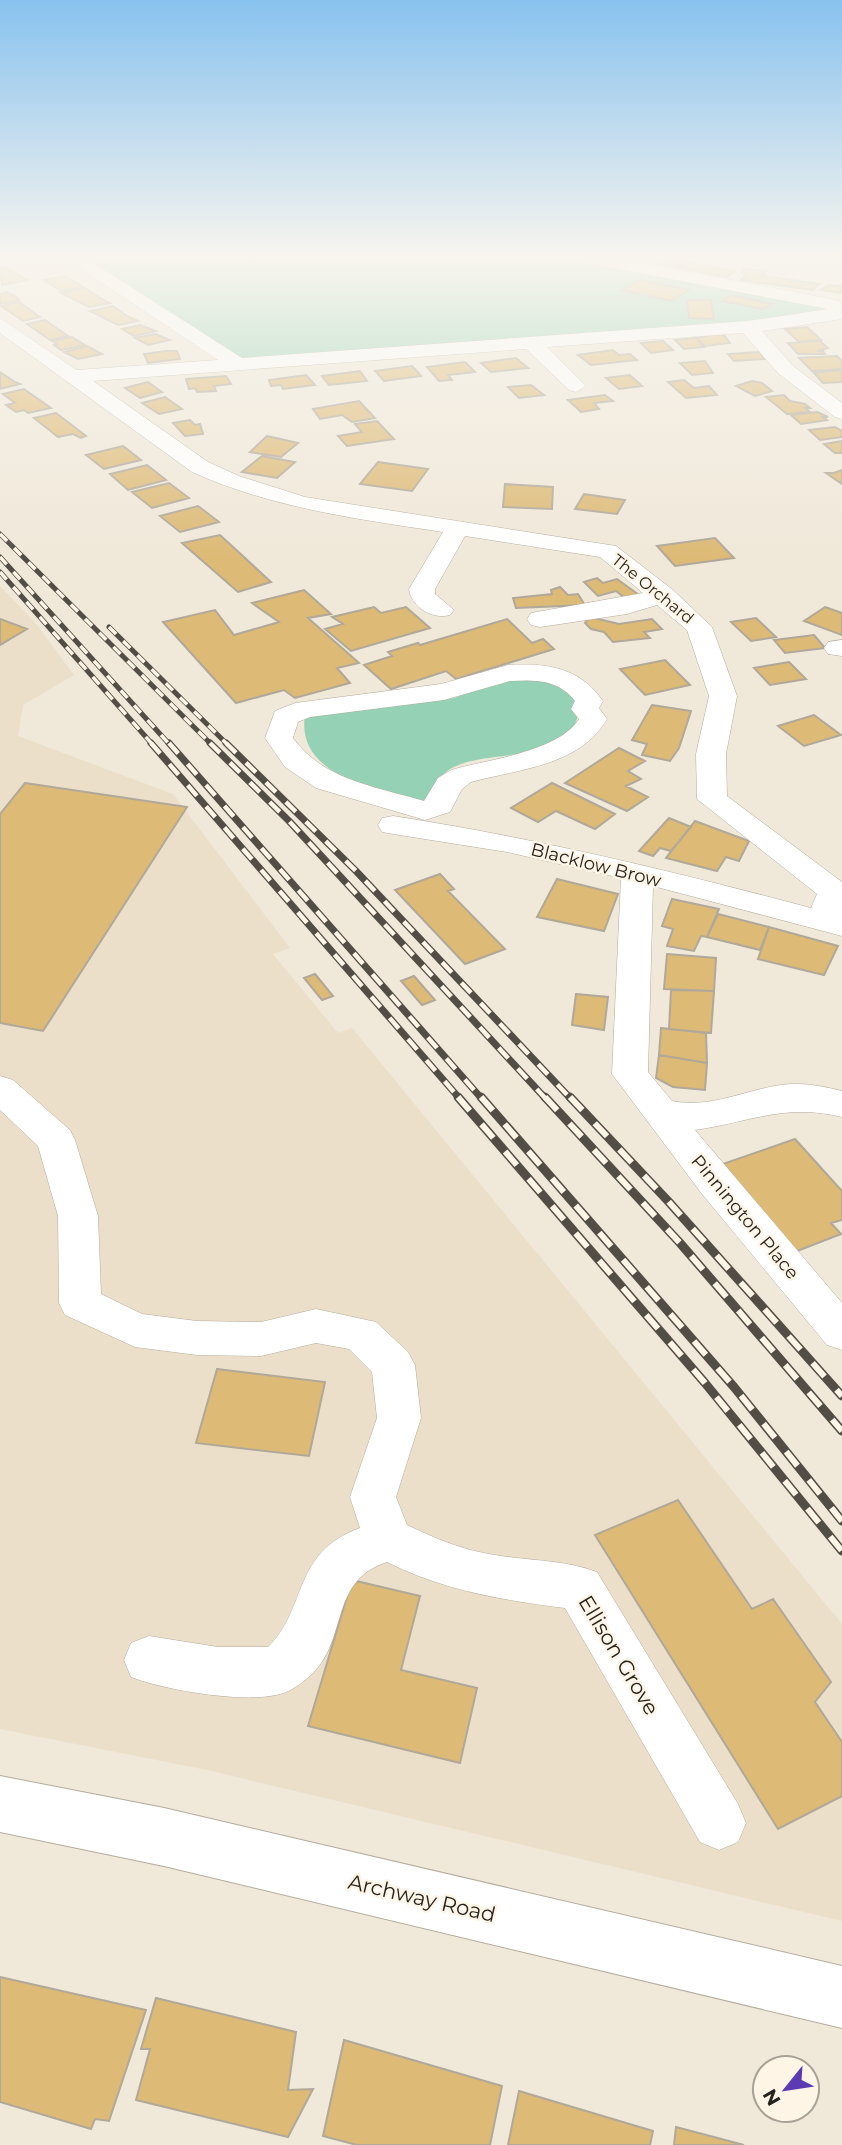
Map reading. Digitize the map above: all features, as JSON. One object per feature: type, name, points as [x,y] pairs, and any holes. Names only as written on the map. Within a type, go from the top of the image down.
[{"type":"main road","name":"Archway Road","points":[[0,1804],[164,1837],[842,1997]]},
{"type":"street","name":"The Orchard","points":[[47,357],[200,467],[231,481],[302,503],[607,551],[699,627],[723,696],[711,754],[712,799],[834,891],[833,923]]},
{"type":"street","points":[[227,357],[238,364]]},
{"type":"street","points":[[74,376],[325,357]]},
{"type":"street","points":[[546,357],[576,386]]},
{"type":"street","points":[[775,357],[786,370],[842,413]]},
{"type":"street","points":[[441,610],[424,597],[422,589],[458,527]]},
{"type":"street","points":[[540,620],[627,606],[664,596]]},
{"type":"street","points":[[508,673],[559,675],[579,685],[589,701],[584,709],[593,719],[590,731],[581,738],[539,754],[461,776],[449,784],[439,806],[425,811],[382,800],[327,782],[295,761],[279,738],[285,717],[324,705],[444,692],[508,673]]},
{"type":"street","name":"Blacklow Brow","points":[[382,800],[372,821],[507,843],[636,872],[833,923]]},
{"type":"street","name":"Pinnington Place","points":[[636,872],[634,989],[629,1033],[630,1074],[839,1323]]},
{"type":"street","points":[[0,1089],[57,1140],[78,1216],[80,1303],[135,1331],[197,1338],[261,1339],[316,1326],[361,1334],[393,1365],[399,1418],[373,1497],[379,1519],[390,1540],[361,1549],[342,1564],[321,1593],[302,1648],[278,1671],[218,1671],[149,1660]]},
{"type":"street","points":[[660,1112],[695,1118],[777,1096],[811,1095],[842,1104]]},
{"type":"street","name":"Ellison Grove","points":[[390,1540],[433,1560],[488,1576],[580,1588],[719,1823]]},
{"type":"shaded area","points":[[0,586],[37,625],[74,675],[23,705],[18,736],[173,794],[290,948],[273,954],[338,1033],[352,1028],[842,1624],[842,1921],[207,1770],[0,1729]]},
{"type":"green space","points":[[228,357],[333,357],[238,364]]},
{"type":"green space","points":[[543,678],[576,694],[577,719],[568,734],[535,751],[474,760],[457,766],[442,776],[431,798],[423,801],[385,792],[344,777],[327,767],[313,753],[305,736],[305,715],[454,698],[502,680]]},
{"type":"building","points":[[145,357],[180,359],[148,363]]},
{"type":"building","points":[[581,357],[634,357],[637,360],[591,365]]},
{"type":"building","points":[[731,357],[765,359],[734,361]]},
{"type":"building","points":[[838,357],[842,361],[842,369],[812,371],[799,358]]},
{"type":"building","points":[[516,358],[528,368],[491,372],[481,363]]},
{"type":"building","points":[[705,361],[713,373],[692,375],[680,363]]},
{"type":"building","points":[[465,362],[475,372],[448,375],[452,380],[439,381],[427,367]]},
{"type":"building","points":[[412,366],[421,376],[384,381],[375,371]]},
{"type":"building","points":[[842,370],[842,382],[823,383],[814,373]]},
{"type":"building","points":[[360,371],[367,381],[329,385],[322,376]]},
{"type":"building","points":[[0,372],[15,382],[20,384],[0,389]]},
{"type":"building","points":[[306,375],[315,385],[283,389],[281,385],[271,386],[269,380]]},
{"type":"building","points":[[630,375],[642,386],[619,389],[606,378]]},
{"type":"building","points":[[226,376],[231,384],[214,386],[216,391],[197,392],[195,388],[189,389],[186,379]]},
{"type":"building","points":[[684,380],[694,388],[709,386],[717,395],[686,398],[668,382]]},
{"type":"building","points":[[752,381],[762,383],[772,391],[755,396],[736,386]]},
{"type":"building","points":[[148,382],[162,392],[140,398],[125,388]]},
{"type":"building","points":[[531,385],[544,395],[519,398],[508,387]]},
{"type":"building","points":[[24,389],[51,408],[28,413],[24,410],[16,412],[6,405],[15,403],[3,394]]},
{"type":"building","points":[[605,395],[613,401],[594,403],[599,409],[581,412],[568,400]]},
{"type":"building","points":[[784,395],[790,401],[805,404],[810,408],[805,408],[810,412],[787,414],[766,397]]},
{"type":"building","points":[[165,397],[182,409],[159,414],[142,403]]},
{"type":"building","points":[[359,401],[375,418],[352,422],[342,415],[320,419],[313,409]]},
{"type":"building","points":[[817,412],[828,417],[823,417],[827,420],[801,424],[791,415]]},
{"type":"building","points":[[56,413],[86,436],[81,438],[73,434],[58,437],[34,418]]},
{"type":"building","points":[[190,420],[195,425],[200,424],[203,434],[185,436],[173,423]]},
{"type":"building","points":[[377,421],[394,439],[347,446],[338,436],[362,432],[355,424]]},
{"type":"building","points":[[835,427],[842,431],[842,437],[820,440],[809,430]]},
{"type":"building","points":[[267,436],[298,443],[281,457],[250,452]]},
{"type":"building","points":[[842,441],[842,453],[835,453],[824,444]]},
{"type":"building","points":[[123,446],[141,460],[104,469],[86,455]]},
{"type":"building","points":[[262,456],[295,462],[277,478],[242,472]]},
{"type":"building","points":[[378,462],[428,469],[412,491],[360,484]]},
{"type":"building","points":[[147,465],[166,480],[128,490],[110,474]]},
{"type":"building","points":[[842,470],[842,484],[826,473],[834,473]]},
{"type":"building","points":[[169,483],[189,498],[152,508],[132,492]]},
{"type":"building","points":[[505,484],[553,487],[552,509],[503,507]]},
{"type":"building","points":[[584,494],[625,500],[617,514],[575,509]]},
{"type":"building","points":[[198,506],[219,522],[180,532],[160,516]]},
{"type":"building","points":[[220,535],[271,582],[238,592],[182,543]]},
{"type":"building","points":[[715,538],[734,558],[675,566],[657,546]]},
{"type":"building","points":[[597,578],[603,583],[617,579],[639,595],[625,598],[616,591],[598,596],[584,582]]},
{"type":"building","points":[[560,587],[568,595],[578,594],[585,605],[516,608],[513,598],[552,594],[551,590]]},
{"type":"building","points":[[304,590],[331,614],[308,618],[359,663],[337,668],[350,683],[295,698],[284,690],[236,703],[163,622],[215,610],[234,635],[279,622],[252,603]]},
{"type":"building","points":[[374,607],[381,613],[406,607],[430,628],[351,651],[325,629],[343,624],[332,617]]},
{"type":"building","points":[[825,607],[842,613],[842,635],[804,621]]},
{"type":"building","points":[[590,617],[619,624],[652,619],[662,629],[644,632],[650,638],[613,642],[604,632],[591,629],[585,623]]},
{"type":"building","points":[[756,618],[776,637],[751,641],[731,622]]},
{"type":"building","points":[[0,619],[27,629],[0,645]]},
{"type":"building","points":[[507,619],[532,643],[543,639],[554,649],[456,679],[446,671],[391,689],[364,665],[392,656],[388,652]]},
{"type":"building","points":[[814,635],[825,648],[785,653],[774,640]]},
{"type":"building","points":[[665,660],[690,685],[645,695],[620,669]]},
{"type":"building","points":[[789,662],[806,679],[770,685],[754,668]]},
{"type":"building","points":[[652,705],[691,711],[679,748],[670,761],[642,755],[647,744],[632,740]]},
{"type":"building","points":[[814,715],[841,735],[804,746],[778,726]]},
{"type":"building","points":[[619,748],[645,761],[628,771],[641,779],[626,786],[648,797],[627,811],[565,783]]},
{"type":"building","points":[[25,783],[187,807],[43,1031],[0,1023],[0,814]]},
{"type":"building","points":[[552,783],[615,814],[595,829],[556,811],[538,822],[511,808]]},
{"type":"building","points":[[669,818],[691,827],[671,851],[660,848],[653,856],[639,851]]},
{"type":"building","points":[[695,821],[749,841],[739,861],[726,857],[717,871],[666,858]]},
{"type":"building","points":[[440,874],[454,889],[448,891],[505,949],[465,964],[395,890]]},
{"type":"building","points":[[557,879],[618,894],[604,931],[537,917]]},
{"type":"building","points":[[672,899],[719,909],[707,937],[701,936],[694,951],[667,946],[673,929],[662,926]]},
{"type":"building","points":[[718,914],[769,927],[760,950],[707,937]]},
{"type":"building","points":[[769,927],[838,946],[824,975],[758,959]]},
{"type":"building","points":[[667,954],[716,958],[714,991],[664,989]]},
{"type":"building","points":[[315,974],[333,996],[322,1000],[304,978]]},
{"type":"building","points":[[414,976],[435,1000],[422,1005],[401,981]]},
{"type":"building","points":[[671,990],[714,991],[711,1033],[669,1029]]},
{"type":"building","points":[[576,994],[608,997],[604,1030],[572,1025]]},
{"type":"building","points":[[661,1028],[706,1033],[707,1063],[659,1055]]},
{"type":"building","points":[[659,1055],[707,1063],[705,1090],[673,1087],[656,1078]]},
{"type":"building","points":[[795,1139],[842,1191],[842,1220],[831,1223],[841,1234],[792,1253],[723,1164]]},
{"type":"building","points":[[217,1369],[325,1382],[309,1456],[196,1443]]},
{"type":"building","points":[[678,1500],[752,1609],[773,1599],[831,1682],[815,1702],[842,1742],[842,1796],[778,1829],[595,1535]]},
{"type":"building","points":[[352,1580],[420,1596],[401,1670],[477,1688],[460,1763],[308,1726]]},
{"type":"building","points":[[0,1977],[146,2010],[109,2121],[95,2119],[91,2129],[0,2102]]},
{"type":"building","points":[[156,1998],[296,2032],[288,2090],[313,2089],[288,2137],[136,2100],[150,2049],[141,2049]]},
{"type":"building","points":[[344,2040],[502,2086],[490,2145],[357,2145],[323,2136]]},
{"type":"building","points":[[519,2091],[653,2131],[650,2145],[508,2145]]},
{"type":"building","points":[[676,2127],[744,2145],[674,2145]]},
{"type":"railway","points":[[0,534],[212,745]]},
{"type":"railway","points":[[0,557],[170,745]]},
{"type":"railway","points":[[0,572],[153,745]]},
{"type":"railway","points":[[109,627],[228,745]]},
{"type":"railway","points":[[151,743],[460,1099]]},
{"type":"railway","points":[[169,743],[482,1099]]},
{"type":"railway","points":[[210,743],[289,821],[546,1099]]},
{"type":"railway","points":[[226,743],[356,871],[571,1099]]},
{"type":"railway","points":[[458,1097],[705,1383],[842,1551]]},
{"type":"railway","points":[[481,1097],[734,1387],[842,1521]]},
{"type":"railway","points":[[545,1097],[680,1243],[842,1431]]},
{"type":"railway","points":[[570,1097],[668,1201],[842,1396]]}]
